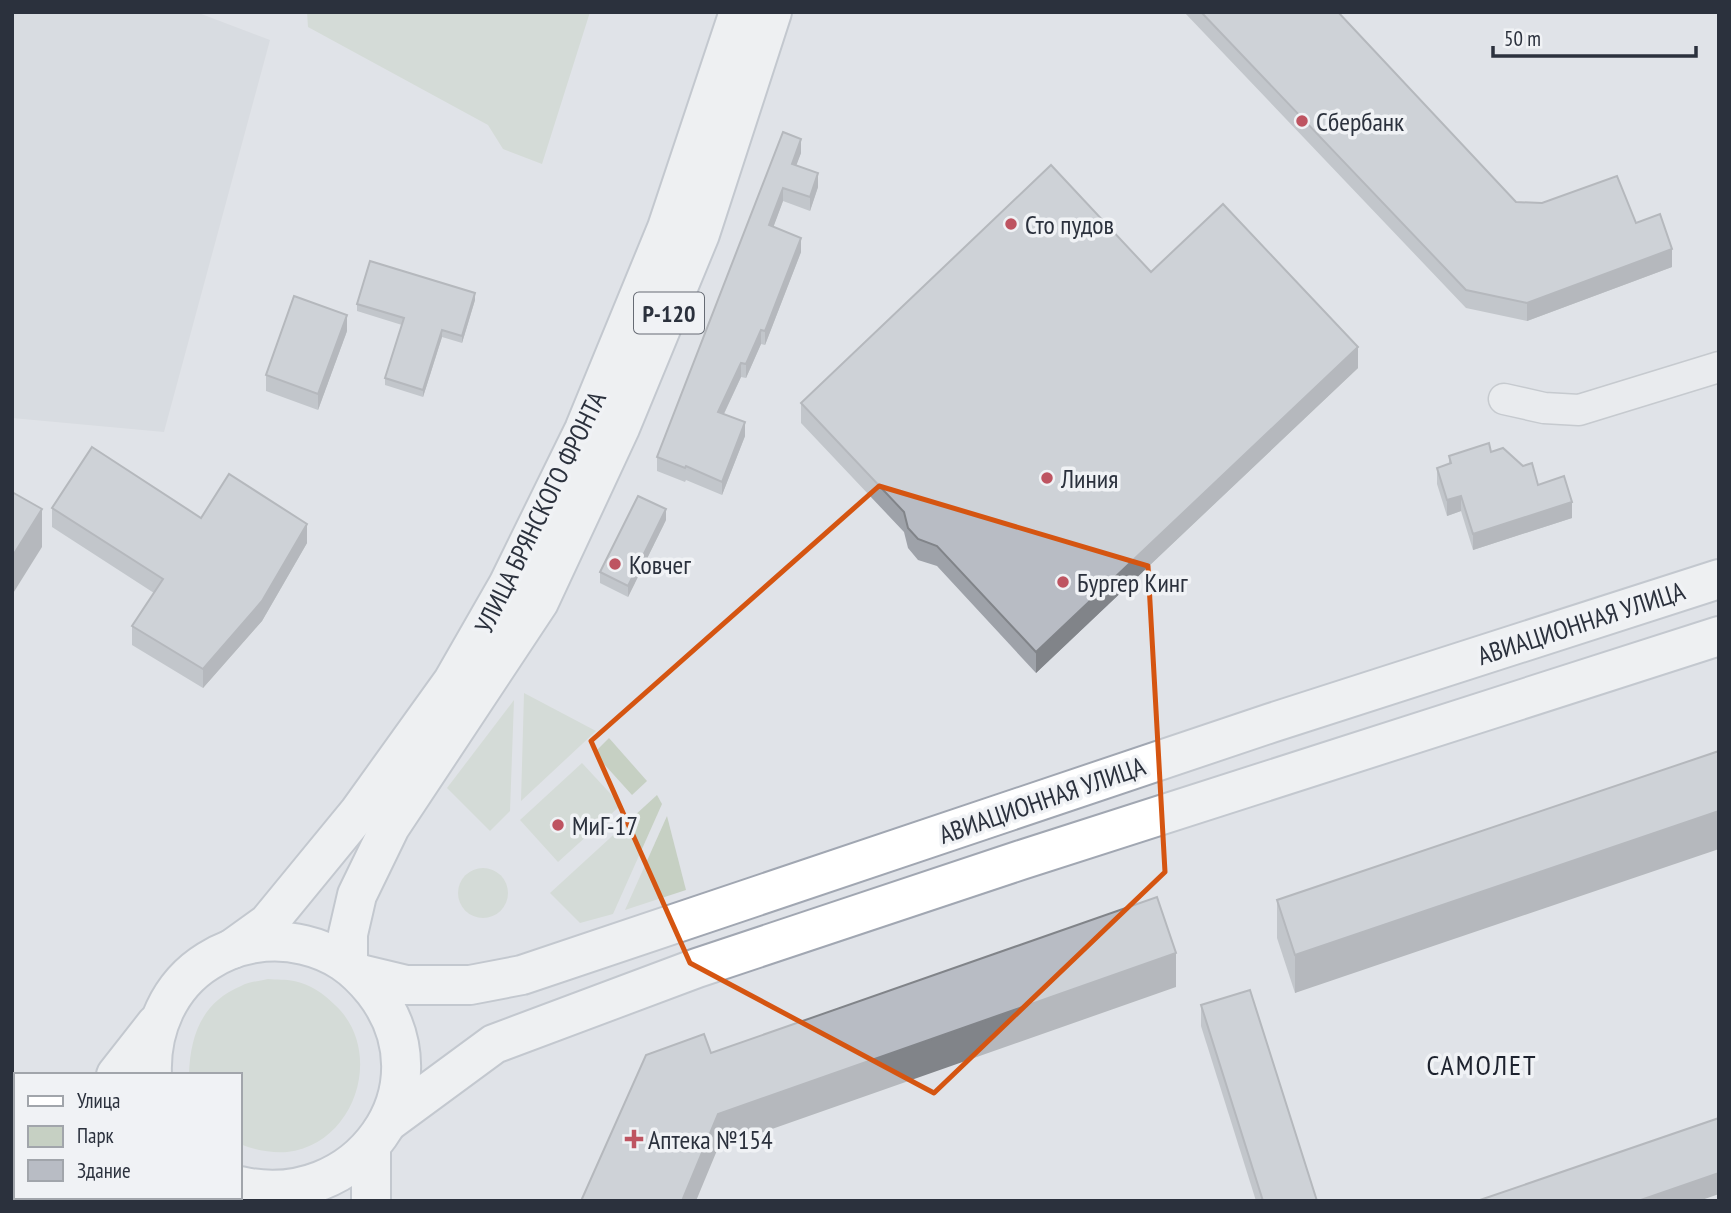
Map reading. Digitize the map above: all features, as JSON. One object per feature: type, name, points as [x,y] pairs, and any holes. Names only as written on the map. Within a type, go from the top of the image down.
[{"type":"main road","name":"УЛИЦА БРЯНСКОГО ФРОНТА","points":[[232,949],[268,923],[359,812],[453,681],[508,585],[584,430],[667,228],[739,12]]},
{"type":"main road","name":"УЛИЦА БРЯНСКОГО ФРОНТА","points":[[354,969],[348,934],[357,895],[390,827],[539,602],[620,428],[672,306],[726,157],[772,12]]},
{"type":"main road","name":"АВИАЦИОННАЯ УЛИЦА","points":[[354,969],[407,985],[470,985],[522,975],[1258,727],[1719,579]]},
{"type":"main road","name":"АВИАЦИОННАЯ УЛИЦА","points":[[257,1192],[299,1189],[339,1175],[380,1135],[494,1044],[697,968],[1021,860],[1719,636]]},
{"type":"main road","points":[[118,1073],[159,1020],[177,988],[209,960],[232,949],[261,942],[291,942],[321,949],[354,969],[385,1006],[399,1043],[400,1083],[380,1135],[371,1201]]},
{"type":"main road","points":[[152,1073],[151,1055],[159,1020]]},
{"type":"street","points":[[1504,399],[1544,408],[1579,410],[1719,367]]},
{"type":"highlighted area","points":[[879,486],[1148,566],[1165,872],[934,1093],[690,963],[591,741]]},
{"type":"shaded area","points":[[12,12],[196,12],[270,40],[164,432],[12,418]]},
{"type":"green space","points":[[307,12],[590,12],[542,164],[503,149],[488,125],[308,27]]},
{"type":"green space","points":[[524,693],[596,731],[521,801]]},
{"type":"green space","points":[[514,700],[510,811],[490,831],[447,788]]},
{"type":"green space","points":[[609,738],[647,781],[632,795],[594,753]]},
{"type":"green space","points":[[582,763],[621,805],[558,862],[520,820]]},
{"type":"green space","points":[[657,795],[662,804],[613,914],[580,923],[550,893]]},
{"type":"green space","points":[[667,816],[686,890],[625,910]]},
{"type":"green space","points":[[483,868],[501,875],[508,893],[501,911],[483,918],[465,911],[458,893],[465,875]]},
{"type":"green space","points":[[268,979],[300,982],[321,993],[350,1024],[358,1046],[360,1070],[356,1093],[346,1114],[331,1132],[311,1145],[287,1152],[275,1152],[242,1145],[242,1073],[189,1073],[192,1047],[208,1011],[228,993],[247,984]]},
{"type":"building","points":[[1201,12],[1338,12],[1516,202],[1542,203],[1617,176],[1636,223],[1660,214],[1672,249],[1527,303],[1466,290]]},
{"type":"building","points":[[783,132],[801,139],[792,164],[818,173],[810,197],[783,188],[769,225],[801,238],[765,331],[761,330],[746,364],[741,363],[718,412],[745,422],[722,482],[657,457]]},
{"type":"building","name":"Линия","points":[[1051,165],[1151,272],[1223,204],[1358,347],[1036,652],[937,546],[918,539],[908,528],[904,512],[801,403]]},
{"type":"building","points":[[370,261],[475,293],[462,336],[442,330],[423,390],[385,378],[404,318],[357,304]]},
{"type":"building","points":[[294,296],[347,315],[318,394],[266,375]]},
{"type":"building","points":[[1489,443],[1491,452],[1503,448],[1523,466],[1532,463],[1538,485],[1564,476],[1572,502],[1473,534],[1461,496],[1447,500],[1437,468],[1451,463],[1449,456]]},
{"type":"building","points":[[92,447],[201,518],[229,474],[307,524],[262,601],[203,669],[132,626],[163,579],[52,508]]},
{"type":"building","points":[[12,492],[42,509],[12,557]]},
{"type":"building","points":[[638,496],[666,509],[628,586],[600,572]]},
{"type":"building","points":[[1719,751],[1719,811],[1295,955],[1277,900]]},
{"type":"building","points":[[1157,897],[1176,953],[718,1114],[682,1201],[581,1201],[646,1055],[704,1034],[711,1053]]},
{"type":"building","points":[[1250,990],[1317,1201],[1263,1201],[1201,1005]]},
{"type":"building","points":[[1719,1118],[1719,1173],[1638,1201],[1477,1201]]},
{"type":"place","name":"Сбербанк","points":[[1302,121]]},
{"type":"place","name":"Сто пудов","points":[[1011,224]]},
{"type":"place","name":"Линия","points":[[1047,478]]},
{"type":"place","name":"Ковчег","points":[[615,564]]},
{"type":"place","name":"Бургер Кинг","points":[[1063,582]]},
{"type":"place","name":"МиГ-17","points":[[558,825]]},
{"type":"place","name":"Аптека №154","points":[[634,1139]]},
{"type":"district","name":"САМОЛЕТ","points":[[1482,1064]]}]
